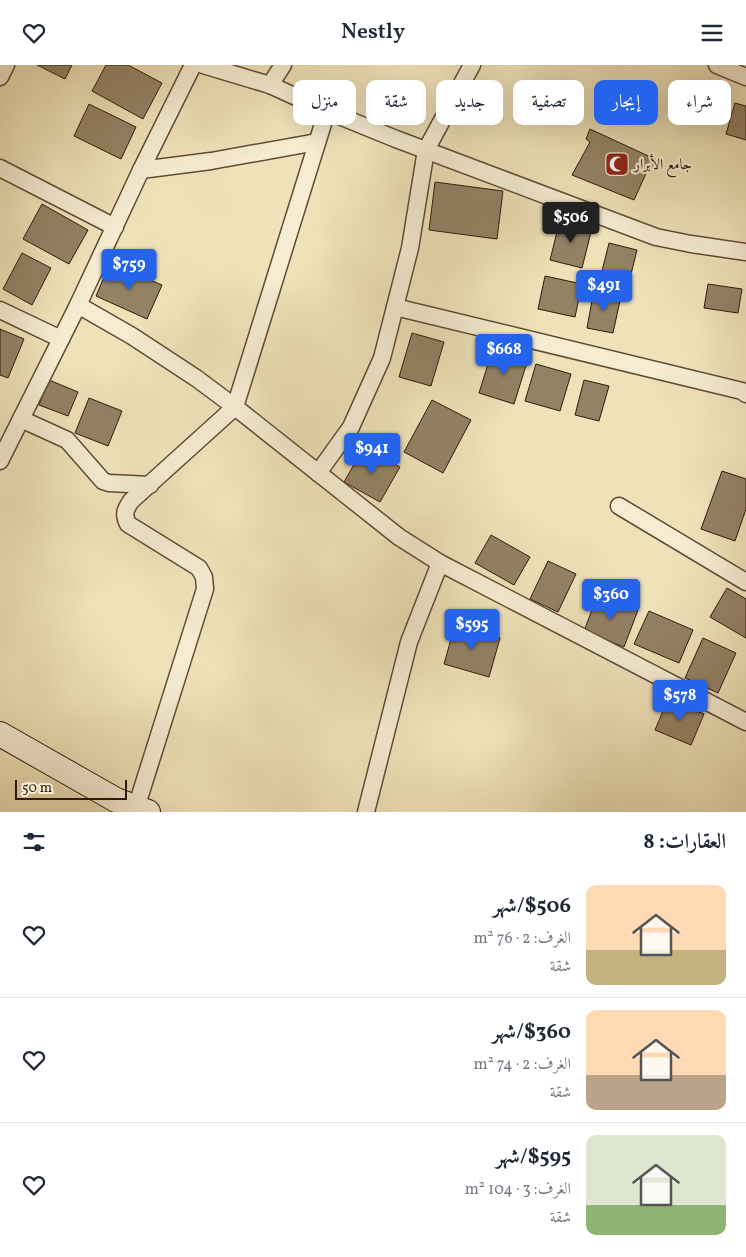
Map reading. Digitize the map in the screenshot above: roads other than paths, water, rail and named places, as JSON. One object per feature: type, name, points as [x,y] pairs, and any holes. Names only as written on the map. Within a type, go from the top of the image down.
[{"type":"main road","points":[[0,734],[128,808]]},
{"type":"street","points":[[0,77],[6,65]]},
{"type":"street","points":[[0,461],[78,305],[141,170],[193,65]]},
{"type":"street","points":[[203,65],[270,85],[293,95]]},
{"type":"street","points":[[270,85],[283,65]]},
{"type":"street","points":[[318,473],[351,427],[382,358],[410,248],[426,150],[472,65]]},
{"type":"street","points":[[717,65],[746,77]]},
{"type":"street","points":[[356,122],[656,237],[746,252]]},
{"type":"street","points":[[128,808],[205,589],[204,577],[199,568],[128,524],[125,517],[125,509],[131,501],[235,407],[323,125]]},
{"type":"street","points":[[141,170],[211,161],[317,143]]},
{"type":"street","points":[[0,168],[115,227]]},
{"type":"street","points":[[78,305],[132,336],[196,378],[399,537],[440,563],[746,722]]},
{"type":"street","points":[[395,307],[744,389]]},
{"type":"street","points":[[0,310],[61,339]]},
{"type":"street","points":[[21,419],[67,441],[103,481],[150,485]]},
{"type":"street","points":[[619,506],[746,582]]},
{"type":"street","points":[[366,812],[409,642],[440,563]]},
{"type":"place","name":"جامع الأبرار","points":[[617,164]]}]
